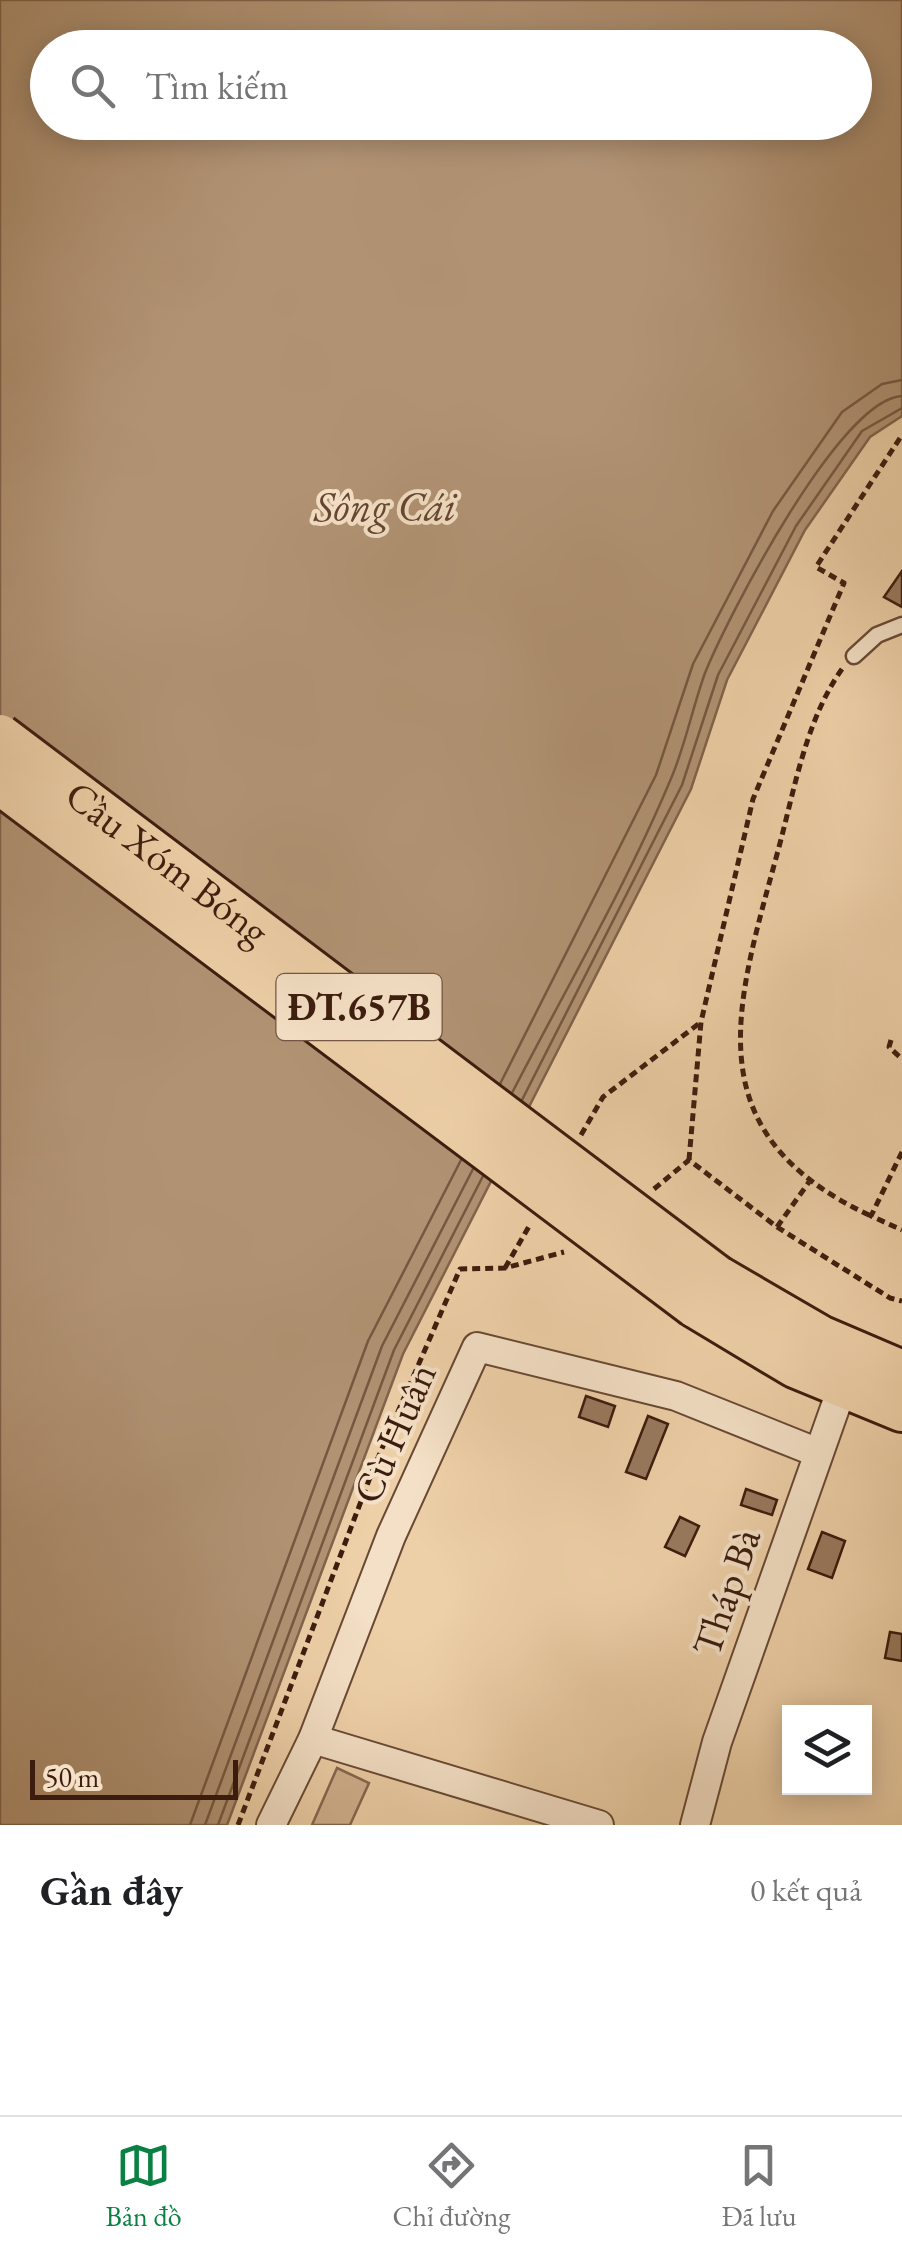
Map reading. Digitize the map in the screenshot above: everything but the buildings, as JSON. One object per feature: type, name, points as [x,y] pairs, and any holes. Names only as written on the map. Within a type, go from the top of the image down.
[{"type":"main road","name":"Cầu Xóm Bóng","points":[[0,736],[706,1292]]},
{"type":"main road","name":"Cầu Xóm Bóng","points":[[0,783],[706,1292]]},
{"type":"main road","name":"ĐT.657B","points":[[706,1292],[896,1362]]},
{"type":"main road","name":"ĐT.657B","points":[[706,1292],[795,1366],[902,1410]]},
{"type":"street","name":"Cù Huân","points":[[271,1825],[314,1739],[391,1536],[477,1347],[676,1396],[816,1452]]},
{"type":"street","name":"Tháp Bà","points":[[695,1825],[716,1742],[816,1452],[842,1388]]},
{"type":"street","points":[[314,1739],[598,1825]]},
{"type":"lane","points":[[854,656],[877,636],[902,625]]},
{"type":"path","points":[[689,1160],[701,1022],[753,799],[844,583],[816,567],[902,435]]},
{"type":"path","points":[[854,656],[832,684],[805,750],[752,940],[739,1008],[744,1080],[758,1116],[782,1156],[809,1182],[902,1230]]},
{"type":"path","points":[[891,1040],[890,1048],[902,1059]]},
{"type":"path","points":[[872,1216],[902,1152]]},
{"type":"path","points":[[809,1182],[778,1227],[890,1298],[902,1301]]},
{"type":"path","points":[[238,1825],[374,1468],[460,1268],[505,1268]]},
{"type":"shaded area","points":[[337,1768],[369,1783],[350,1825],[312,1825]]},
{"type":"water","name":"Sông Cái","points":[[0,0],[902,0],[902,416],[870,437],[805,530],[727,680],[691,789],[403,1354],[227,1825],[0,1825]]}]
